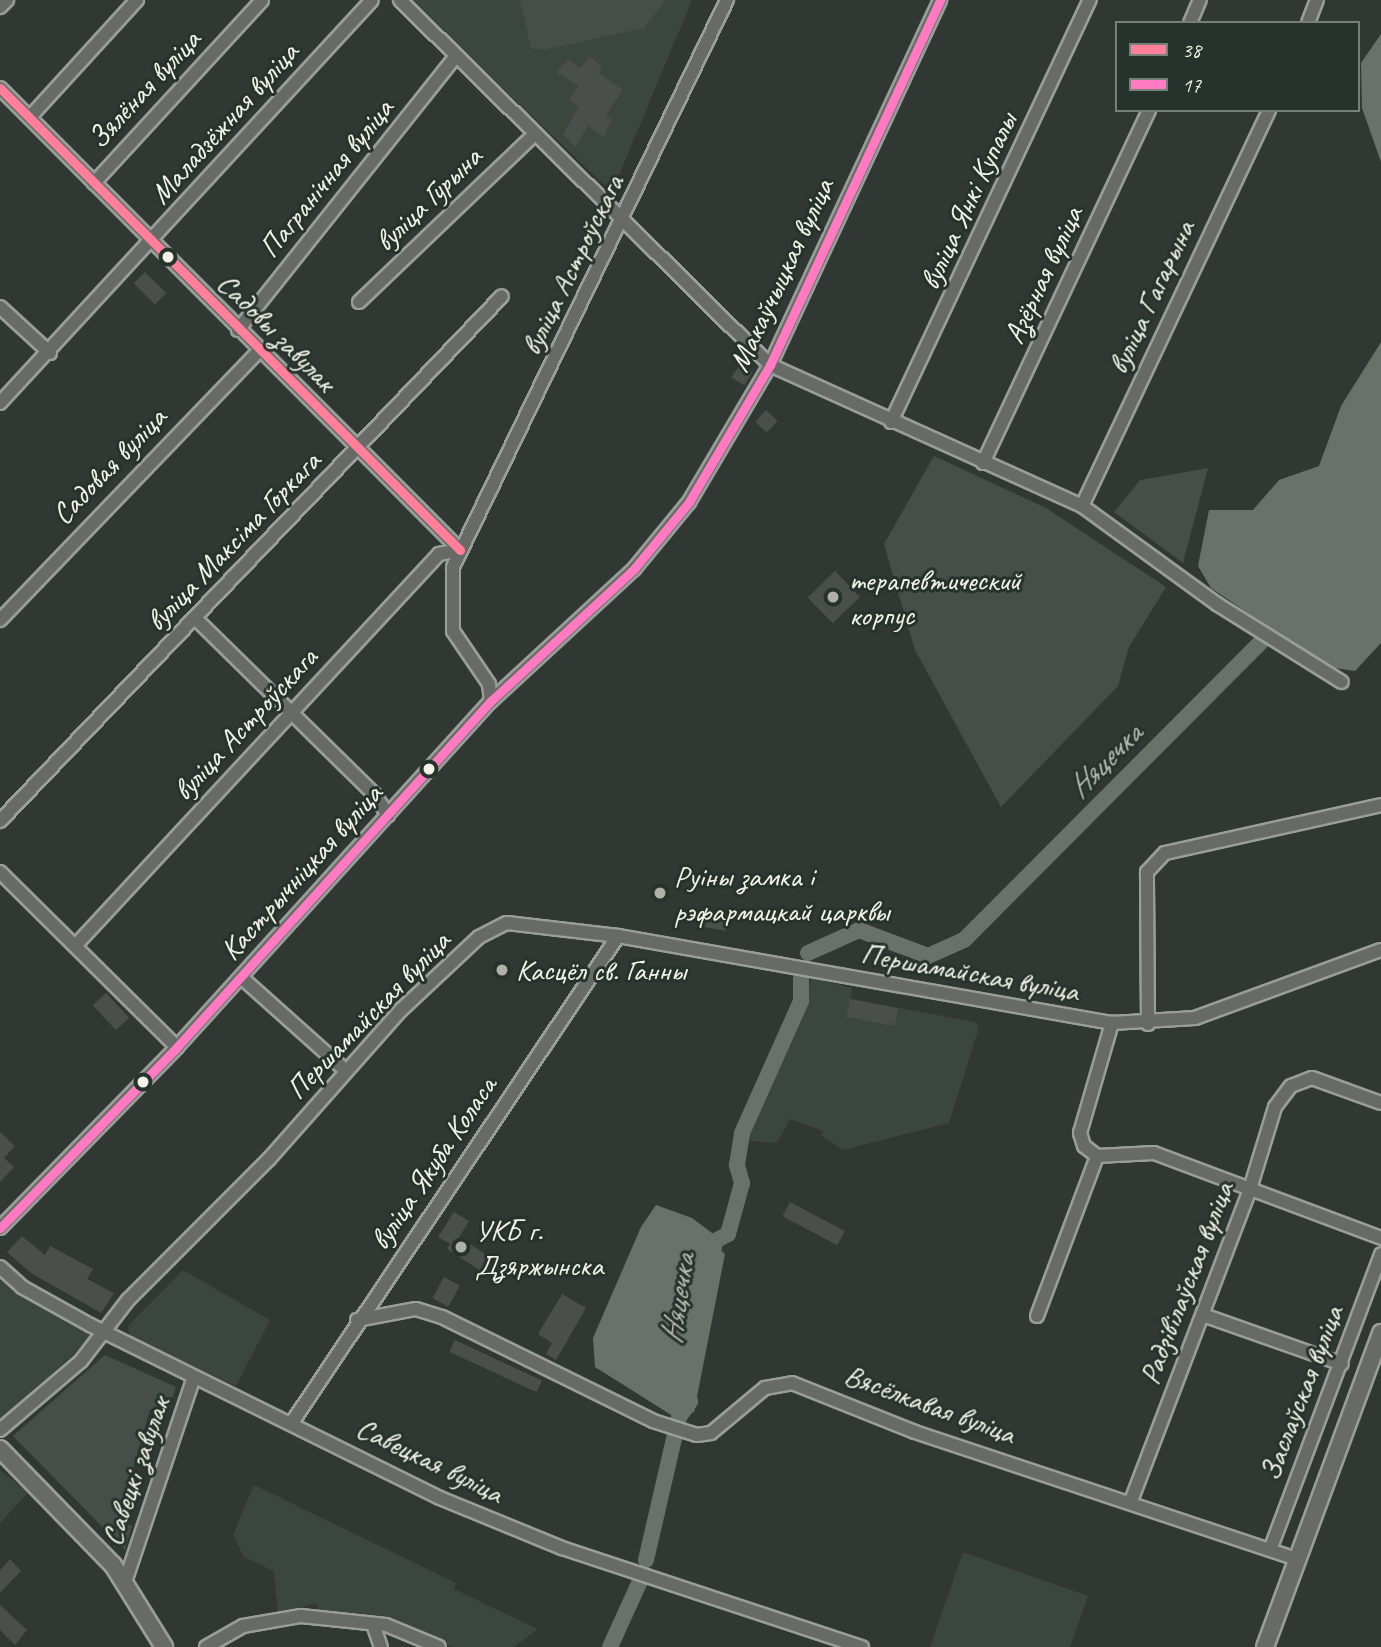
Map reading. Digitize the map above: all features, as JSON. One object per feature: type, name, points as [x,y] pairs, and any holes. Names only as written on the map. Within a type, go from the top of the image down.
[{"type":"main road","points":[[1265,1647],[1381,1333]]},
{"type":"main road","points":[[0,1449],[124,1582],[164,1647]]},
{"type":"street","points":[[0,7],[6,0]]},
{"type":"street","points":[[30,117],[136,0]]},
{"type":"street","name":"Зялёная вуліца","points":[[94,183],[262,0]]},
{"type":"street","name":"Маладзёжная вуліца","points":[[0,403],[50,353],[372,0]]},
{"type":"street","points":[[400,0],[454,58],[770,365],[891,422],[1082,506],[1260,633],[1342,682]]},
{"type":"street","name":"вуліца Астроўскага","points":[[491,701],[489,684],[459,643],[449,614],[460,550],[727,0]]},
{"type":"street","name":"Макаўчыцкая вуліца","points":[[645,557],[712,469],[770,365],[940,0]]},
{"type":"street","name":"вуліца Янкі Купалы","points":[[891,422],[1090,0]]},
{"type":"street","points":[[1191,21],[1200,0]]},
{"type":"street","points":[[1309,21],[1317,0]]},
{"type":"street","name":"Пагранічная вуліца","points":[[238,330],[454,58]]},
{"type":"street","name":"Садовы завулак","points":[[0,88],[258,352],[460,550]]},
{"type":"street","name":"Азёрная вуліца","points":[[984,463],[1148,112]]},
{"type":"street","name":"вуліца Гагарына","points":[[1082,506],[1268,112]]},
{"type":"street","name":"вуліца Гурына","points":[[359,302],[534,135]]},
{"type":"street","name":"вуліца Максіма Горкага","points":[[0,821],[502,296]]},
{"type":"street","points":[[0,307],[50,353]]},
{"type":"street","name":"Садовая вуліца","points":[[0,620],[258,352]]},
{"type":"street","name":"вуліца Астроўскага","points":[[75,946],[439,554],[460,550]]},
{"type":"street","name":"Кастрычніцкая вуліца","points":[[0,1228],[177,1047],[491,701],[645,557]]},
{"type":"street","points":[[195,618],[375,795],[388,815]]},
{"type":"street","points":[[1148,1024],[1147,872],[1165,853],[1381,806]]},
{"type":"street","points":[[0,872],[177,1047]]},
{"type":"street","name":"Першамайская вуліца","points":[[0,1430],[68,1375],[104,1331],[401,1010],[492,930],[533,924],[618,936],[1112,1023],[1148,1024],[1219,1010],[1381,950]]},
{"type":"street","name":"вуліца Якуба Коласа","points":[[293,1421],[357,1320],[618,936]]},
{"type":"street","points":[[241,977],[346,1071]]},
{"type":"street","points":[[1112,1023],[1080,1133],[1084,1146],[1097,1156],[1154,1153],[1381,1238]]},
{"type":"street","name":"Радзівілаўская вуліца","points":[[1131,1501],[1250,1189],[1275,1107],[1291,1086],[1312,1078],[1381,1103]]},
{"type":"street","points":[[1037,1316],[1097,1156]]},
{"type":"street","name":"Заслаўская вуліца","points":[[1269,1549],[1342,1364],[1381,1254]]},
{"type":"street","name":"Савецкая вуліца","points":[[0,1267],[22,1287],[104,1331],[194,1377],[293,1421],[440,1498],[562,1548],[862,1647]]},
{"type":"street","name":"Вясёлкавая вуліца","points":[[357,1320],[416,1309],[653,1421],[697,1435],[710,1433],[765,1388],[792,1383],[915,1432],[1131,1501],[1297,1559]]},
{"type":"street","points":[[1203,1315],[1342,1364]]},
{"type":"street","name":"Савецкі завулак","points":[[124,1582],[194,1377]]},
{"type":"street","points":[[206,1647],[243,1626],[301,1616],[373,1624],[439,1647]]},
{"type":"street","points":[[373,1624],[381,1647]]},
{"type":"shaded area","points":[[408,0],[692,0],[612,192]]},
{"type":"shaded area","points":[[520,0],[666,0],[644,28],[543,50],[531,48]]},
{"type":"shaded area","points":[[934,456],[1046,508],[1166,587],[1129,647],[1118,686],[1001,807],[915,650],[884,544]]},
{"type":"shaded area","points":[[1208,468],[1183,563],[1114,512],[1140,480]]},
{"type":"shaded area","points":[[812,978],[852,988],[851,999],[975,1022],[979,1027],[949,1123],[843,1150],[821,1136],[823,1131],[790,1119],[777,1143],[748,1141]]},
{"type":"shaded area","points":[[183,1270],[270,1320],[236,1386],[130,1337],[128,1326]]},
{"type":"shaded area","points":[[0,1278],[92,1337],[0,1422]]},
{"type":"shaded area","points":[[105,1355],[176,1387],[167,1414],[150,1409],[118,1521],[132,1526],[125,1550],[13,1436]]},
{"type":"shaded area","points":[[0,1470],[28,1493],[0,1523]]},
{"type":"shaded area","points":[[254,1485],[456,1583],[454,1589],[538,1629],[514,1647],[453,1647],[382,1619],[322,1614],[315,1603],[278,1616],[274,1571],[244,1557],[233,1535]]},
{"type":"shaded area","points":[[963,1552],[1088,1596],[1070,1647],[930,1647]]},
{"type":"water","points":[[1381,34],[1381,162],[1362,108],[1361,63]]},
{"type":"water","points":[[1381,342],[1381,643],[1355,671],[1328,667],[1211,588],[1198,566],[1209,510],[1253,510],[1279,480],[1319,466],[1341,406]]},
{"type":"water","points":[[656,1205],[692,1218],[712,1233],[715,1245],[725,1254],[694,1412],[676,1418],[595,1367],[593,1338],[641,1227]]},
{"type":"building","points":[[590,56],[602,67],[598,73],[623,90],[606,115],[612,119],[604,137],[588,126],[575,147],[563,134],[579,106],[569,100],[579,86],[556,72],[568,60],[580,68]]},
{"type":"building","points":[[145,272],[166,293],[155,305],[134,283]]},
{"type":"building","points":[[740,364],[753,372],[744,386],[732,378]]},
{"type":"building","points":[[766,410],[778,421],[767,433],[755,422]]},
{"type":"building","name":"терапевтический корпус","points":[[835,571],[860,597],[833,623],[808,597]]},
{"type":"building","points":[[706,910],[729,914],[726,931],[703,927]]},
{"type":"building","points":[[106,993],[129,1018],[116,1030],[93,1005]]},
{"type":"building","points":[[850,999],[898,1008],[895,1026],[847,1017]]},
{"type":"building","points":[[0,1132],[15,1146],[4,1158],[14,1167],[0,1182]]},
{"type":"building","points":[[790,1202],[845,1231],[837,1245],[782,1216]]},
{"type":"building","name":"УКБ г. Дзяржынска","points":[[454,1212],[469,1221],[459,1237],[504,1266],[495,1280],[447,1249],[450,1244],[438,1237]]},
{"type":"building","points":[[22,1236],[45,1255],[50,1246],[93,1269],[87,1279],[114,1293],[101,1313],[31,1273],[7,1252]]},
{"type":"building","points":[[444,1277],[460,1286],[448,1307],[432,1298]]},
{"type":"building","points":[[562,1294],[586,1308],[556,1360],[546,1354],[552,1343],[538,1334]]},
{"type":"building","points":[[455,1340],[542,1381],[537,1392],[450,1352]]},
{"type":"building","points":[[10,1559],[21,1571],[0,1593],[0,1570]]},
{"type":"building","points":[[0,1605],[27,1630],[15,1645],[0,1630]]},
{"type":"waterway","name":"Няцечка","points":[[808,953],[859,930],[928,956],[964,940],[1277,626]]},
{"type":"waterway","name":"Няцечка","points":[[711,1266],[715,1241],[728,1234],[742,1183],[737,1165],[742,1133],[801,1001],[801,978]]},
{"type":"waterway","name":"Няцечка","points":[[646,1560],[679,1417],[690,1402]]},
{"type":"waterway","name":"Няцечка","points":[[610,1647],[641,1579]]},
{"type":"transit line","name":"17","points":[[0,1228],[177,1047],[491,701],[634,569],[689,502],[770,365],[940,0]]},
{"type":"transit line","name":"38","points":[[0,88],[460,550]]},
{"type":"place","name":"терапевтический корпус","points":[[833,597]]},
{"type":"place","name":"Руіны замка і рэфармацкай царквы","points":[[660,893]]},
{"type":"place","name":"Касцёл св. Ганны","points":[[502,970]]},
{"type":"place","name":"УКБ г. Дзяржынска","points":[[461,1247]]}]
